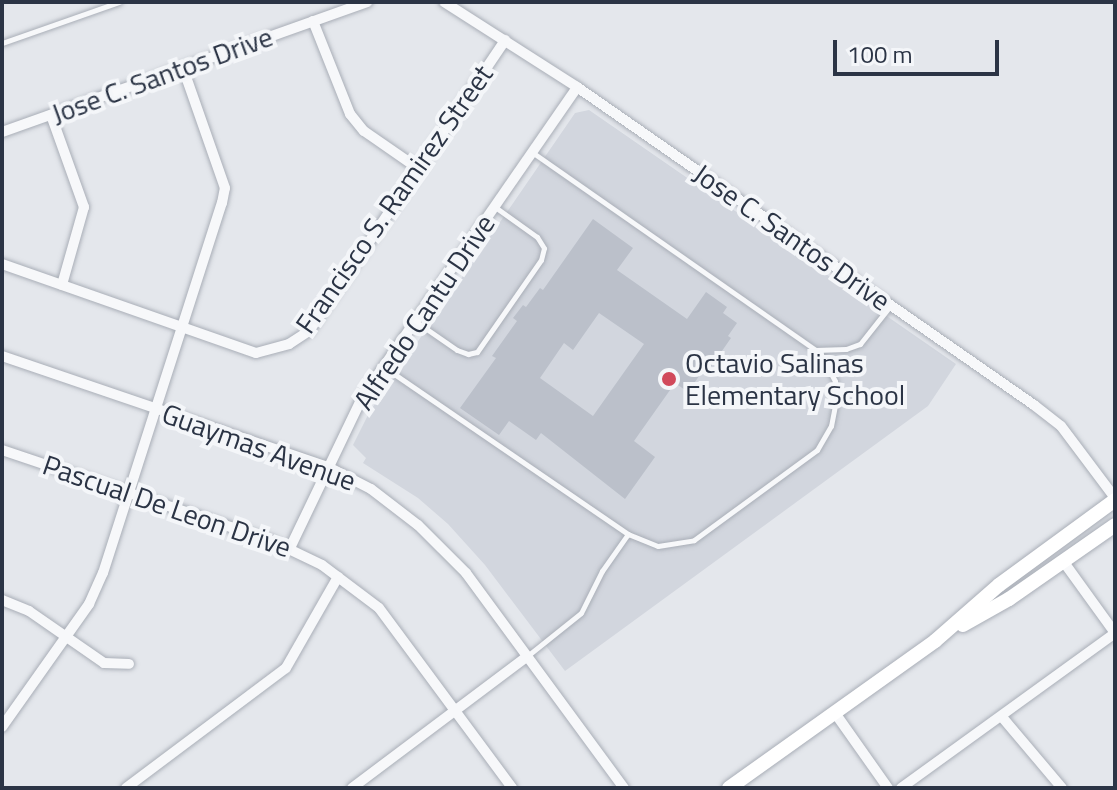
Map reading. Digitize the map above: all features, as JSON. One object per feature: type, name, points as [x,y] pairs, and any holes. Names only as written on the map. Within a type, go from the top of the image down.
[{"type":"main road","points":[[729,788],[935,641],[999,585],[1115,499]]},
{"type":"main road","points":[[1009,599],[1025,578],[1115,513]]},
{"type":"main road","points":[[935,641],[1009,599],[1115,525]]},
{"type":"street","name":"Jose C. Santos Drive","points":[[2,132],[368,2]]},
{"type":"street","name":"Jose C. Santos Drive","points":[[444,2],[577,87],[1061,426],[1115,499]]},
{"type":"street","points":[[313,21],[350,114],[364,131],[416,167]]},
{"type":"street","name":"Francisco S. Ramirez Street","points":[[2,264],[256,353],[299,339],[309,331],[416,167],[505,40]]},
{"type":"street","points":[[2,727],[94,594],[157,409],[225,188],[183,68]]},
{"type":"street","name":"Alfredo Cantu Drive","points":[[290,548],[362,398],[577,87]]},
{"type":"street","points":[[51,115],[84,207],[62,285]]},
{"type":"street","name":"Guaymas Avenue","points":[[2,356],[328,467],[380,496],[441,547],[466,573],[525,658],[624,788]]},
{"type":"street","name":"Pascual De Leon Drive","points":[[2,450],[290,548],[338,577],[379,608],[457,709],[512,788]]},
{"type":"street","points":[[901,788],[1115,633],[1063,561]]},
{"type":"street","points":[[126,788],[286,668],[338,577]]},
{"type":"street","points":[[2,600],[29,611],[104,663],[129,664]]},
{"type":"street","points":[[352,788],[525,658]]},
{"type":"street","points":[[835,713],[888,788]]},
{"type":"street","points":[[1002,717],[1062,788]]},
{"type":"lane","points":[[2,43],[119,2]]},
{"type":"lane","points":[[384,367],[628,534],[658,546],[694,540],[817,450],[831,426],[837,396],[830,368],[815,350],[532,152]]},
{"type":"lane","points":[[415,321],[457,350],[468,354],[477,352],[541,260],[544,248],[537,237],[494,207]]},
{"type":"lane","points":[[815,350],[846,349],[860,344],[890,305]]},
{"type":"lane","points":[[525,658],[581,613],[602,571],[628,534]]},
{"type":"shaded area","name":"Octavio Salinas Elementary School","points":[[589,110],[956,364],[928,406],[565,671],[485,565],[448,524],[418,498],[363,463],[366,458],[353,445],[370,411],[575,113]]},
{"type":"building","points":[[593,219],[633,248],[617,270],[687,319],[706,292],[727,307],[723,313],[737,323],[728,336],[731,338],[708,371],[704,369],[688,392],[675,383],[634,441],[655,457],[625,499],[541,433],[536,440],[509,421],[499,435],[460,408],[496,358],[492,356],[517,321],[513,318],[540,288],[543,290]],"holes":[[[599,313],[644,344],[593,416],[540,378],[564,343],[573,350]]]},
{"type":"place","name":"Octavio Salinas Elementary School","points":[[669,379]]}]
